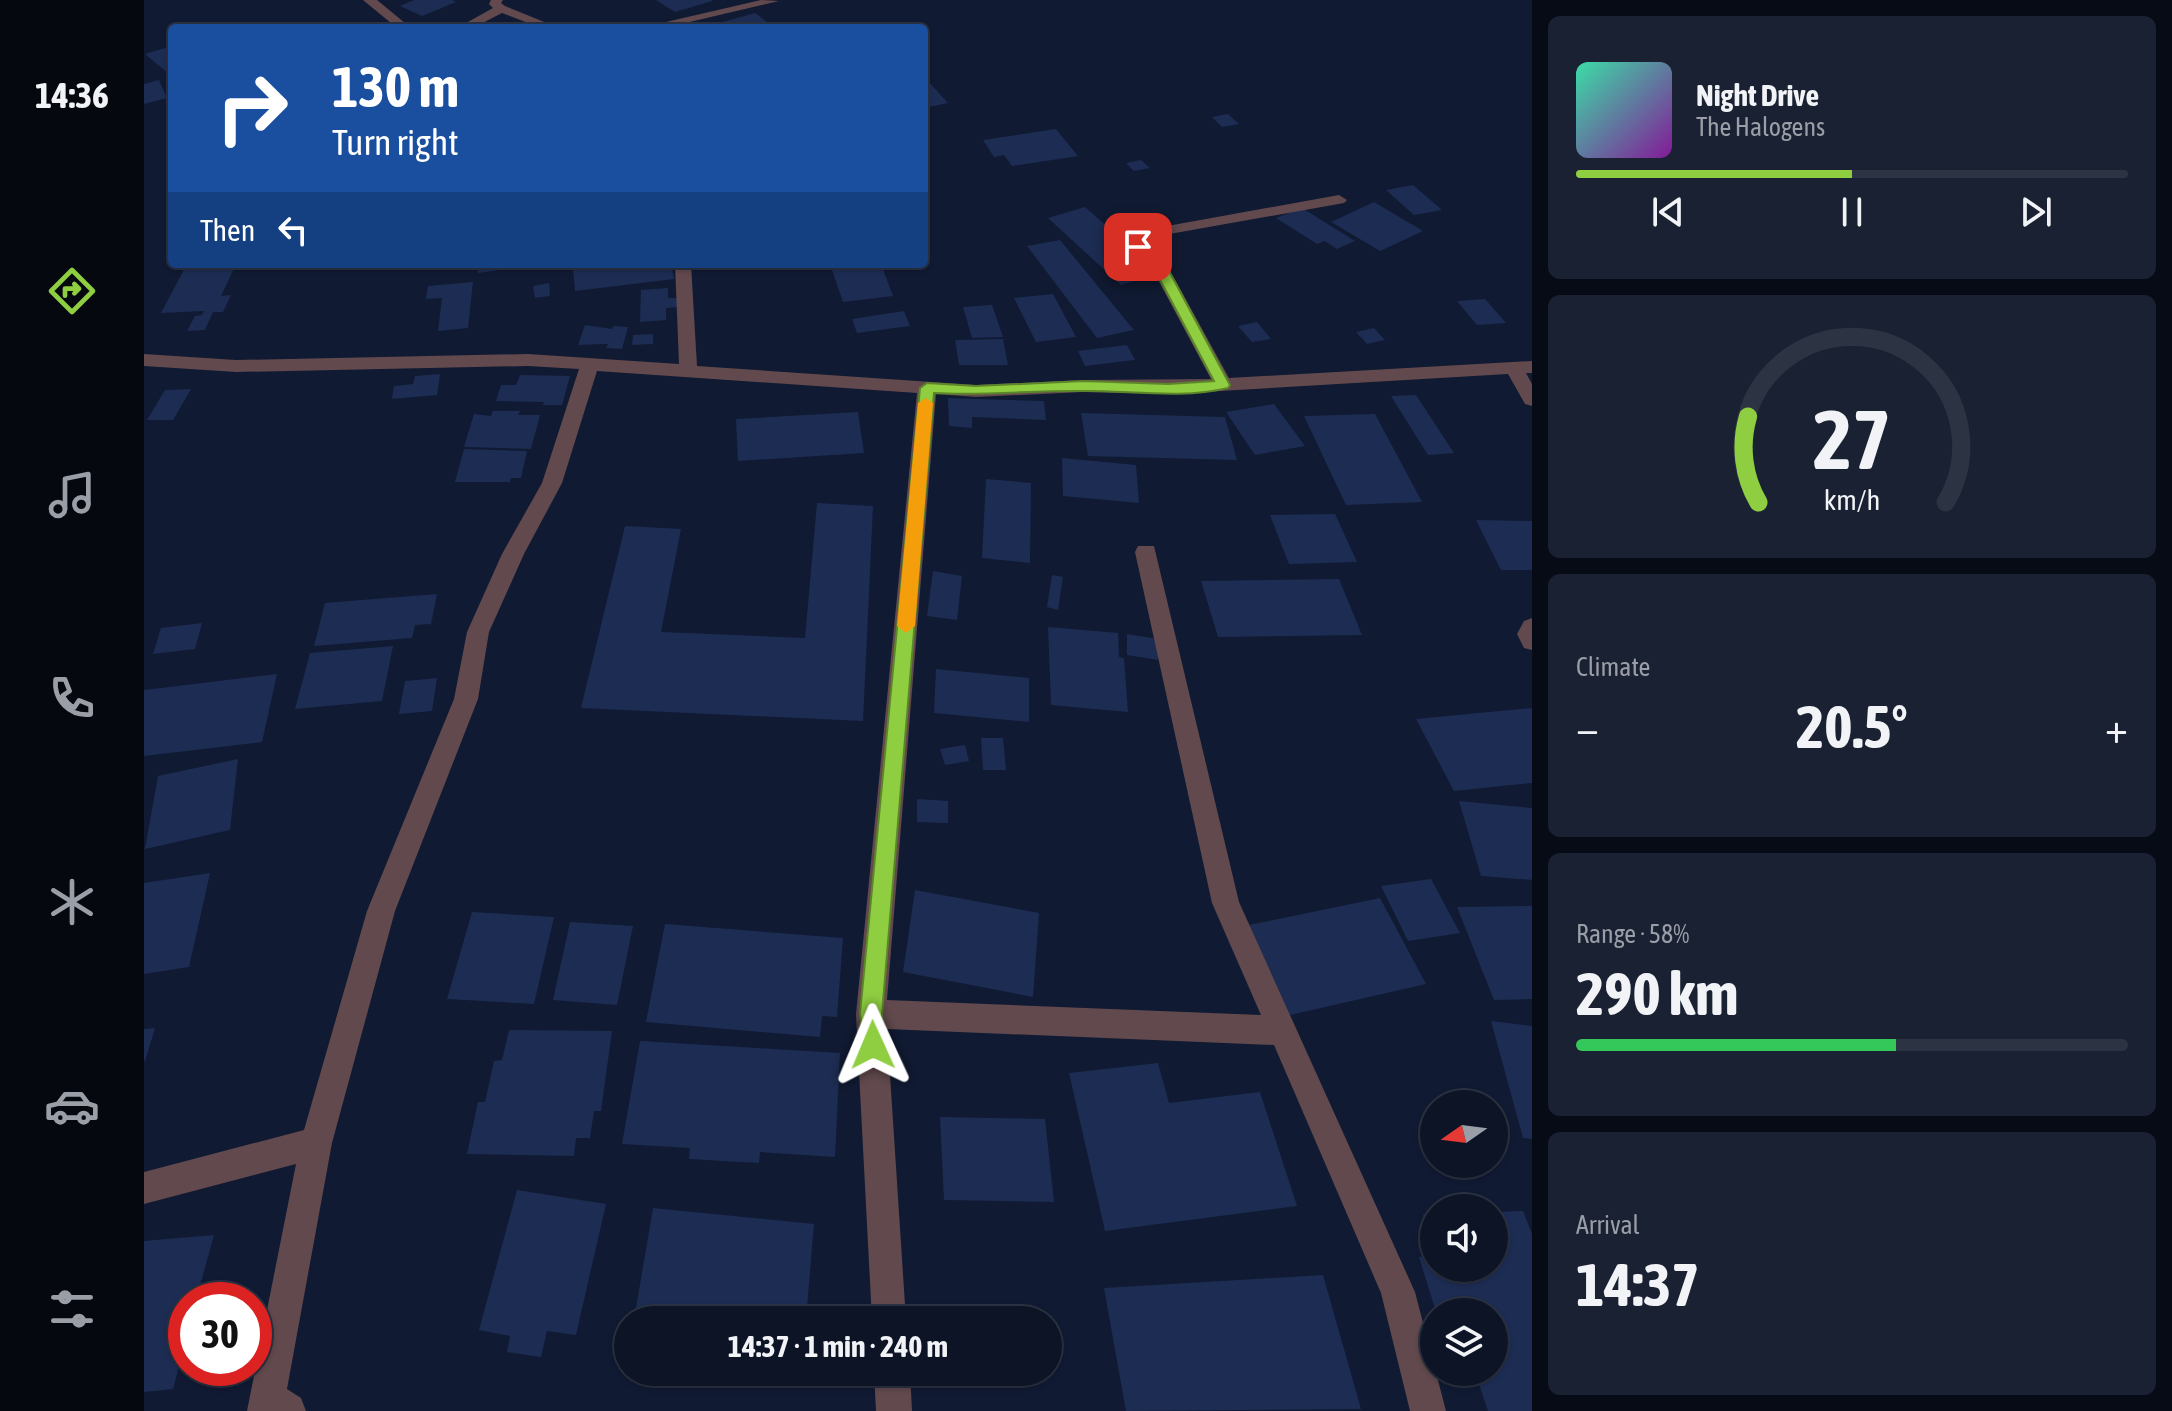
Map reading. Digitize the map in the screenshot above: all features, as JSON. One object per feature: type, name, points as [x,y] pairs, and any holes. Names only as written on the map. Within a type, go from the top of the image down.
[{"type":"street","points":[[369,0],[400,24]]},
{"type":"street","points":[[665,24],[773,1]]},
{"type":"street","points":[[469,24],[499,4],[544,24]]},
{"type":"street","points":[[1223,385],[1154,256],[1138,247],[1140,235],[1339,200]]},
{"type":"street","points":[[683,268],[688,369]]},
{"type":"street","points":[[144,360],[236,366],[528,360],[976,391],[1083,386],[1168,388],[1523,368],[1532,400]]},
{"type":"street","points":[[273,1406],[316,1143],[381,911],[466,699],[478,632],[513,554],[552,483],[590,363]]},
{"type":"street","points":[[888,1306],[871,1014],[927,388]]},
{"type":"street","points":[[1146,552],[1226,903],[1398,1292],[1428,1411]]},
{"type":"street","points":[[1532,627],[1528,634],[1532,641]]},
{"type":"street","points":[[871,1014],[1283,1031]]},
{"type":"street","points":[[144,1188],[316,1143]]},
{"type":"street","points":[[893,1386],[894,1411]]},
{"type":"building","points":[[414,0],[456,2],[422,16],[400,6]]},
{"type":"building","points":[[656,0],[712,0],[712,1],[675,12]]},
{"type":"building","points":[[755,13],[770,24],[716,24]]},
{"type":"building","points":[[168,47],[168,73],[145,54]]},
{"type":"building","points":[[159,80],[167,98],[144,104],[144,84]]},
{"type":"building","points":[[928,81],[948,103],[928,107]]},
{"type":"building","points":[[1228,114],[1239,124],[1222,127],[1212,117]]},
{"type":"building","points":[[1056,129],[1078,156],[1012,166],[1004,155],[994,157],[983,140]]},
{"type":"building","points":[[1141,160],[1150,168],[1134,171],[1126,163]]},
{"type":"building","points":[[1413,185],[1442,210],[1414,215],[1386,190]]},
{"type":"building","points":[[1374,202],[1423,231],[1380,251],[1331,222]]},
{"type":"building","points":[[1085,207],[1160,273],[1121,285],[1048,218]]},
{"type":"building","points":[[1302,208],[1355,241],[1337,249],[1325,241],[1317,244],[1276,218]]},
{"type":"building","points":[[1060,240],[1134,330],[1097,338],[1027,246]]},
{"type":"building","points":[[185,268],[234,268],[221,296],[231,295],[223,312],[213,312],[205,330],[187,331],[195,316],[202,315],[204,311],[161,313]]},
{"type":"building","points":[[477,268],[514,268],[478,273]]},
{"type":"building","points":[[573,268],[672,268],[674,279],[575,291]]},
{"type":"building","points":[[882,268],[893,296],[843,302],[832,270]]},
{"type":"building","points":[[473,282],[468,328],[438,331],[442,298],[426,299],[428,286]]},
{"type":"building","points":[[549,283],[550,296],[535,298],[533,286]]},
{"type":"building","points":[[668,288],[668,298],[679,298],[679,307],[666,308],[666,320],[640,322],[641,290]]},
{"type":"building","points":[[1053,294],[1076,337],[1036,342],[1014,298]]},
{"type":"building","points":[[1485,299],[1506,323],[1477,325],[1457,301]]},
{"type":"building","points":[[992,305],[1003,337],[972,338],[963,307]]},
{"type":"building","points":[[904,311],[910,326],[857,333],[852,319]]},
{"type":"building","points":[[1257,322],[1271,339],[1252,342],[1238,326]]},
{"type":"building","points":[[585,325],[612,329],[613,326],[628,327],[622,349],[606,348],[608,344],[578,345]]},
{"type":"building","points":[[1374,328],[1385,340],[1367,344],[1356,332]]},
{"type":"building","points":[[653,334],[653,344],[632,345],[633,335]]},
{"type":"building","points":[[1003,339],[1008,365],[959,365],[955,340]]},
{"type":"building","points":[[1127,345],[1135,360],[1085,366],[1078,351]]},
{"type":"building","points":[[440,374],[437,395],[392,399],[394,386],[413,384],[415,376]]},
{"type":"building","points":[[520,375],[570,376],[562,405],[496,401],[501,385],[516,385]]},
{"type":"building","points":[[191,389],[173,420],[147,420],[165,390]]},
{"type":"building","points":[[1416,395],[1454,453],[1428,455],[1391,396]]},
{"type":"building","points":[[948,398],[1044,401],[1046,420],[972,417],[972,428],[949,426]]},
{"type":"building","points":[[1274,404],[1305,446],[1255,455],[1226,412]]},
{"type":"building","points":[[493,411],[540,415],[531,449],[464,447],[474,414],[491,416]]},
{"type":"building","points":[[858,412],[864,453],[738,461],[736,419]]},
{"type":"building","points":[[1081,413],[1225,417],[1237,460],[1088,456]]},
{"type":"building","points":[[1375,414],[1422,502],[1346,505],[1304,416]]},
{"type":"building","points":[[464,449],[527,451],[521,478],[511,478],[510,482],[455,482]]},
{"type":"building","points":[[1062,458],[1136,465],[1139,503],[1063,496]]},
{"type":"building","points":[[986,479],[1031,483],[1030,563],[982,558]]},
{"type":"building","points":[[817,503],[873,506],[863,721],[581,708],[625,526],[681,529],[661,632],[805,638]]},
{"type":"building","points":[[1335,514],[1357,562],[1289,564],[1270,515]]},
{"type":"building","points":[[1476,520],[1532,521],[1532,570],[1501,570]]},
{"type":"building","points":[[933,571],[962,576],[957,620],[927,616]]},
{"type":"building","points":[[1052,575],[1063,577],[1058,610],[1047,607]]},
{"type":"building","points":[[1339,579],[1362,635],[1218,637],[1201,581]]},
{"type":"building","points":[[437,594],[431,624],[415,625],[412,638],[314,646],[325,603]]},
{"type":"building","points":[[202,623],[195,649],[153,654],[161,628]]},
{"type":"building","points":[[1048,627],[1118,633],[1119,657],[1124,658],[1128,712],[1051,705]]},
{"type":"building","points":[[1127,634],[1158,639],[1158,660],[1127,655]]},
{"type":"building","points":[[393,646],[382,701],[295,709],[310,653]]},
{"type":"building","points":[[936,669],[1029,678],[1029,722],[934,713]]},
{"type":"building","points":[[277,674],[262,742],[144,756],[144,690]]},
{"type":"building","points":[[437,678],[432,711],[399,714],[405,681]]},
{"type":"building","points":[[1532,708],[1532,783],[1454,791],[1416,719]]},
{"type":"building","points":[[981,738],[1003,738],[1006,770],[983,770]]},
{"type":"building","points":[[965,745],[969,761],[945,765],[940,749]]},
{"type":"building","points":[[238,759],[230,830],[145,849],[158,776]]},
{"type":"building","points":[[917,799],[948,801],[948,823],[917,822]]},
{"type":"building","points":[[1459,801],[1532,808],[1532,880],[1481,876]]},
{"type":"building","points":[[210,873],[189,967],[144,974],[144,883]]},
{"type":"building","points":[[1431,879],[1460,933],[1408,941],[1381,886]]},
{"type":"building","points":[[915,890],[1039,913],[1033,997],[903,972]]},
{"type":"building","points":[[1380,898],[1426,984],[1290,1015],[1249,925]]},
{"type":"building","points":[[1532,906],[1532,999],[1494,1000],[1457,907]]},
{"type":"building","points":[[472,912],[554,917],[534,1004],[447,999]]},
{"type":"building","points":[[570,922],[633,926],[617,1005],[553,1000]]},
{"type":"building","points":[[665,924],[843,938],[837,1017],[822,1016],[820,1037],[646,1022]]},
{"type":"building","points":[[1491,1021],[1532,1026],[1532,1139],[1523,1138]]},
{"type":"building","points":[[155,1028],[145,1061],[144,1061],[144,1029]]},
{"type":"building","points":[[509,1030],[612,1031],[601,1111],[594,1111],[590,1138],[576,1138],[574,1156],[467,1154],[478,1102],[485,1102],[494,1061],[502,1060]]},
{"type":"building","points":[[640,1041],[840,1053],[835,1157],[760,1152],[759,1163],[689,1159],[690,1148],[622,1144]]},
{"type":"building","points":[[1158,1063],[1169,1103],[1260,1092],[1297,1206],[1105,1231],[1069,1073]]},
{"type":"building","points":[[940,1117],[1045,1119],[1054,1202],[944,1200]]},
{"type":"building","points":[[517,1190],[606,1204],[576,1335],[547,1331],[541,1357],[507,1352],[510,1336],[479,1330]]},
{"type":"building","points":[[653,1208],[814,1224],[807,1306],[636,1306]]},
{"type":"building","points":[[1523,1211],[1532,1234],[1532,1411],[1488,1411],[1480,1386],[1508,1386],[1508,1298],[1432,1298],[1427,1282],[1508,1282],[1508,1212]]},
{"type":"building","points":[[214,1235],[201,1282],[168,1282],[168,1386],[174,1386],[173,1389],[144,1392],[144,1241]]},
{"type":"building","points":[[1323,1275],[1361,1409],[1126,1411],[1104,1288]]},
{"type":"slow traffic","points":[[906,626],[926,403]]},
{"type":"route","points":[[873,1045],[871,1014],[927,388],[976,391],[1083,386],[1168,388],[1223,385],[1154,256],[1138,247]]}]
